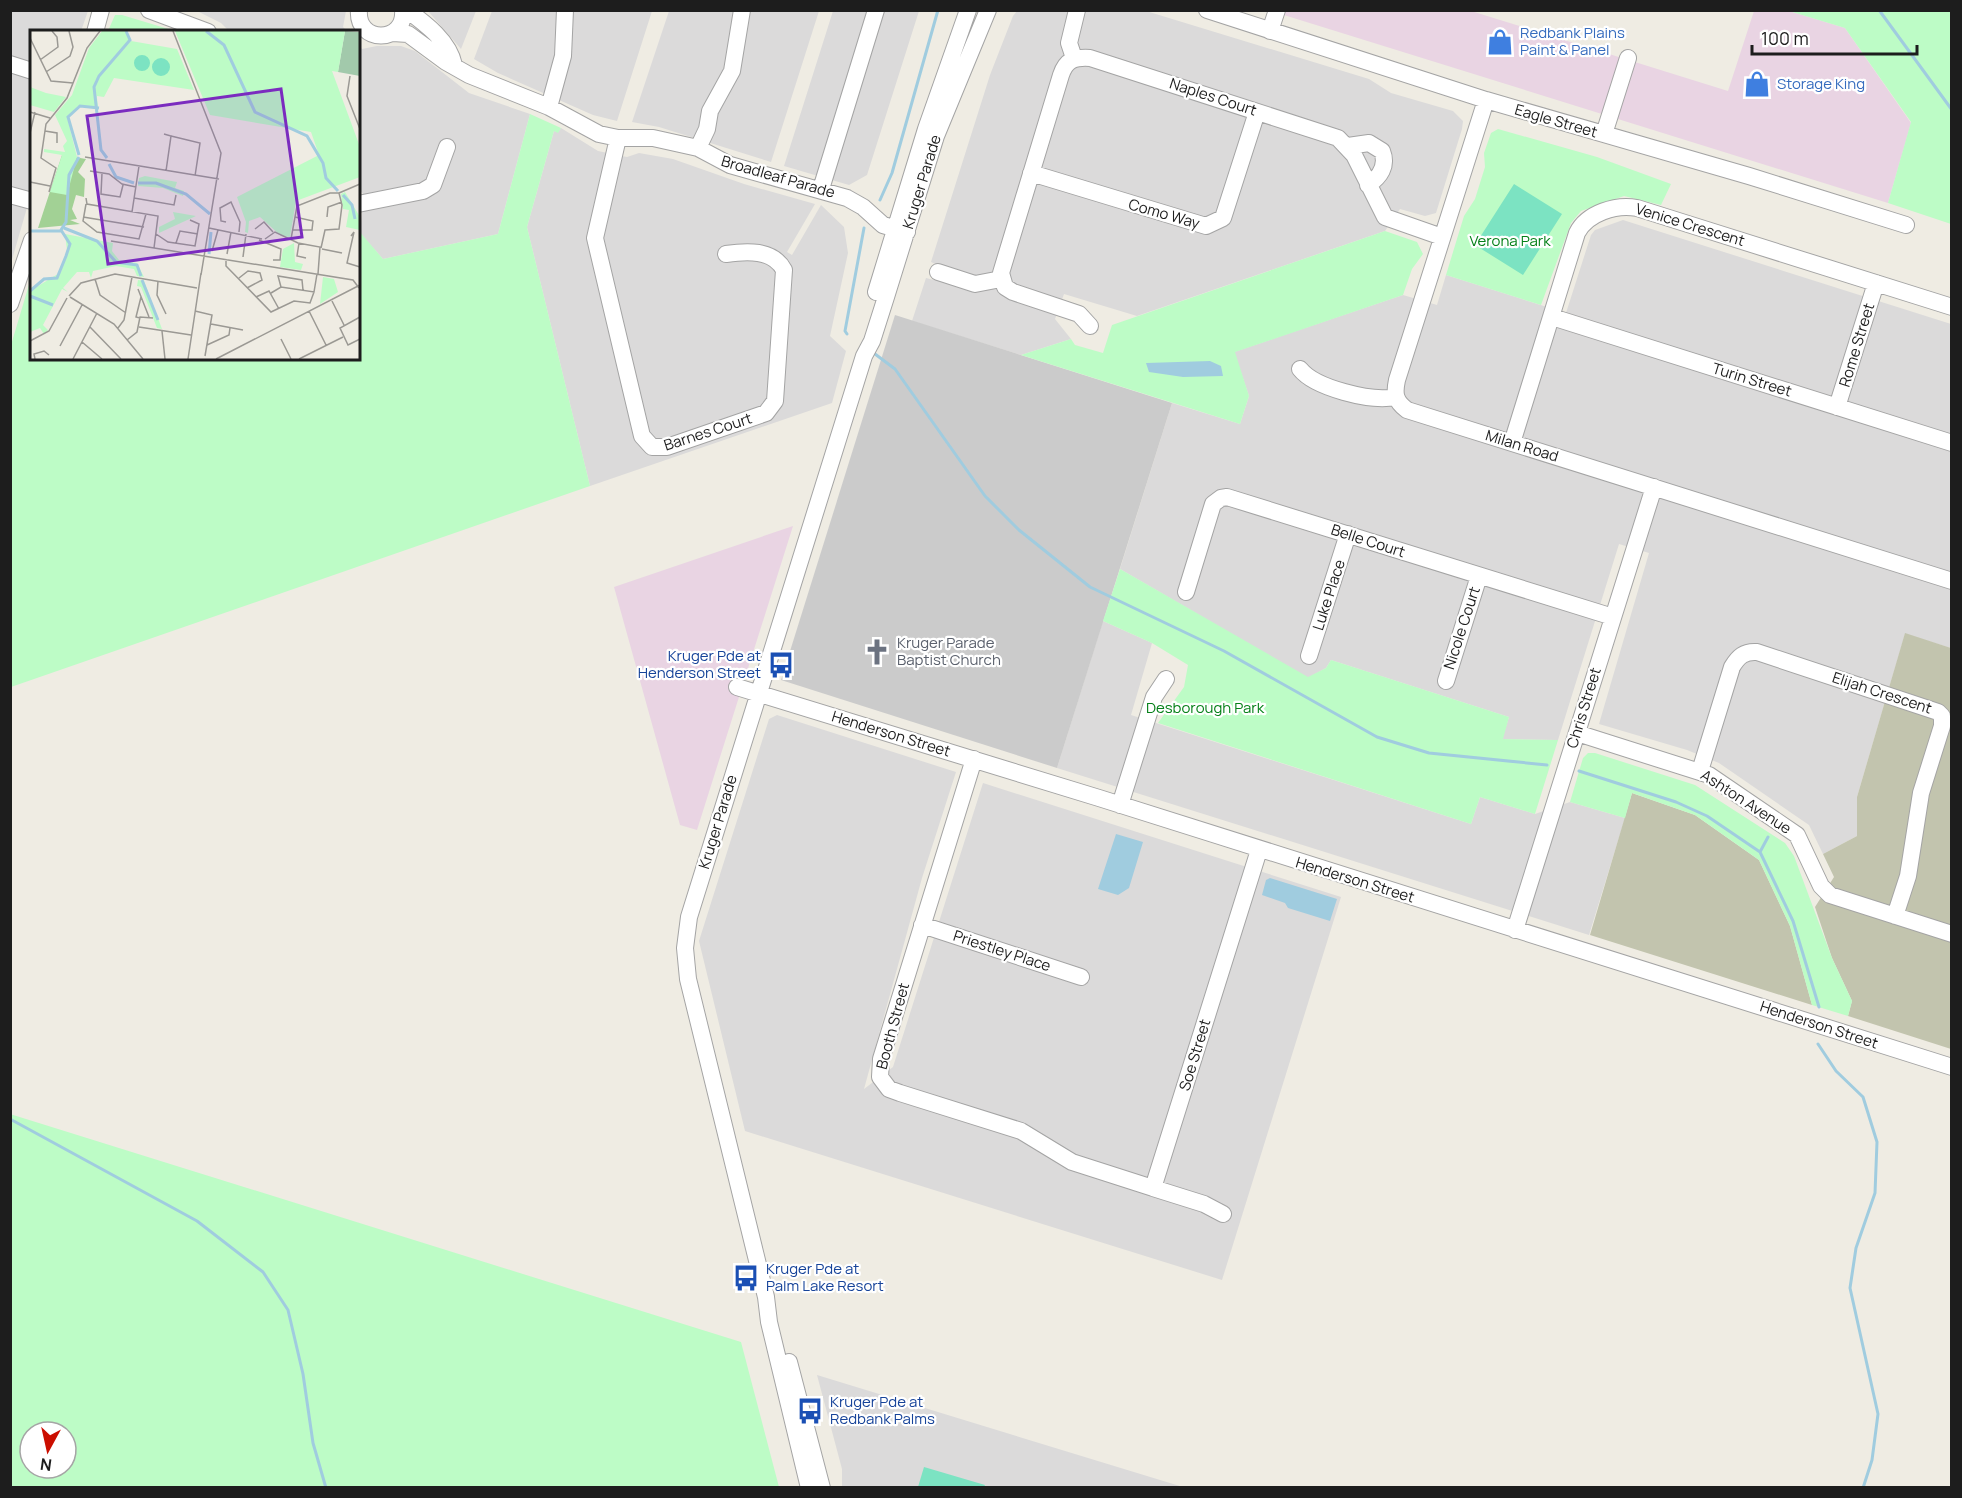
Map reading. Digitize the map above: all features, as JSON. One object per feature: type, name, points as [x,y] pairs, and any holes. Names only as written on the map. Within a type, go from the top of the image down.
[{"type":"street","points":[[96,30],[101,10]]},
{"type":"street","points":[[149,10],[203,30]]},
{"type":"street","points":[[393,33],[400,26],[405,10],[428,26],[442,42],[454,66]]},
{"type":"street","points":[[549,107],[563,56],[565,10]]},
{"type":"street","points":[[699,148],[707,129],[710,111],[732,71],[742,10]]},
{"type":"street","points":[[821,189],[876,10]]},
{"type":"street","name":"Kruger Parade","points":[[809,1488],[769,1322],[766,1297],[688,979],[685,948],[692,909],[864,356],[872,341],[903,225],[968,10]]},
{"type":"street","name":"Kruger Parade","points":[[903,225],[936,136],[988,10]]},
{"type":"street","points":[[1077,10],[1069,44],[1074,58],[1063,68],[1002,263],[1001,279],[1013,292],[1079,314],[1090,326]]},
{"type":"street","name":"Eagle Street","points":[[1208,10],[1486,100],[1749,176],[1906,225]]},
{"type":"street","points":[[1270,31],[1276,10]]},
{"type":"street","points":[[359,11],[361,32]]},
{"type":"street","name":"Broadleaf Parade","points":[[361,32],[377,37],[393,33],[408,34],[454,66],[485,82],[549,107],[598,134],[618,138],[653,138],[699,148],[730,165],[847,198],[867,210],[883,225],[903,225]]},
{"type":"street","name":"Naples Court","points":[[1074,58],[1090,58],[1323,131],[1348,146],[1369,143],[1382,151],[1382,171],[1368,185]]},
{"type":"street","points":[[1604,134],[1628,58]]},
{"type":"street","points":[[10,64],[30,70]]},
{"type":"street","points":[[1300,369],[1308,379],[1372,399],[1395,397],[1397,380],[1486,100]]},
{"type":"street","name":"Como Way","points":[[1031,173],[1206,226],[1223,218],[1257,112]]},
{"type":"street","name":"Barnes Court","points":[[618,138],[595,238],[642,436],[652,447],[667,447],[766,413],[775,401],[784,270],[776,259],[765,255],[744,251],[726,254]]},
{"type":"street","points":[[1348,146],[1385,217],[1443,237]]},
{"type":"street","points":[[360,204],[423,191],[433,185],[447,147]]},
{"type":"street","points":[[10,195],[30,200]]},
{"type":"street","name":"Venice Crescent","points":[[1512,443],[1581,225],[1593,215],[1621,207],[1637,208],[1952,307]]},
{"type":"street","points":[[10,304],[30,246]]},
{"type":"street","points":[[938,272],[975,284],[1001,279]]},
{"type":"street","name":"Rome Street","points":[[1837,407],[1876,283]]},
{"type":"street","name":"Turin Street","points":[[1552,317],[1952,443]]},
{"type":"street","name":"Milan Road","points":[[1395,397],[1407,410],[1952,581]]},
{"type":"street","name":"Chris Street","points":[[1515,930],[1654,488]]},
{"type":"street","name":"Belle Court","points":[[1186,592],[1210,512],[1221,498],[1235,498],[1613,617]]},
{"type":"street","name":"Luke Place","points":[[1309,656],[1348,534]]},
{"type":"street","name":"Nicole Court","points":[[1446,681],[1479,576]]},
{"type":"street","name":"Elijah Crescent","points":[[1700,771],[1732,667],[1737,659],[1749,651],[1938,712],[1942,716],[1942,726],[1921,793],[1908,876],[1895,916]]},
{"type":"street","points":[[1120,805],[1154,697],[1166,680]]},
{"type":"street","name":"Henderson Street","points":[[737,687],[974,759],[1952,1067]]},
{"type":"street","name":"Ashton Avenue","points":[[1577,733],[1700,771],[1797,835],[1821,886],[1830,895],[1952,933]]},
{"type":"street","name":"Booth Street","points":[[974,759],[881,1059],[880,1077],[883,1083],[900,1093],[1022,1131],[1082,1166],[1153,1188]]},
{"type":"street","name":"Soe Street","points":[[1153,1188],[1259,850]]},
{"type":"street","name":"Priestley Place","points":[[922,926],[1081,977]]},
{"type":"street","points":[[1153,1188],[1204,1204],[1223,1214]]},
{"type":"street","name":"Kruger Parade","points":[[766,1297],[777,1322],[793,1374],[822,1488]]},
{"type":"shaded area","points":[[11,11],[88,11],[81,30],[30,30],[30,197],[11,263]]},
{"type":"shaded area","points":[[197,11],[346,11],[343,27],[346,30],[228,30],[221,23]]},
{"type":"shaded area","points":[[428,11],[476,11],[461,49]]},
{"type":"shaded area","points":[[492,11],[652,11],[617,121],[593,115],[498,73],[474,59]]},
{"type":"shaded area","points":[[669,11],[819,11],[771,162],[659,127],[632,122]]},
{"type":"shaded area","points":[[833,11],[919,11],[867,175],[849,185],[784,166]]},
{"type":"shaded area","points":[[1017,11],[1146,11],[1369,79],[1391,93],[1453,111],[1463,121],[1462,129],[1436,213],[1425,216],[1400,209],[1385,231],[1137,316],[1064,294],[1055,319],[1071,339],[1021,355],[912,321],[926,278],[934,280],[938,265],[931,262],[990,75],[1013,16]]},
{"type":"shaded area","points":[[1271,11],[1471,11],[1728,91],[1754,11],[1789,11],[1845,28],[1911,123],[1888,203]]},
{"type":"shaded area","points":[[377,46],[401,46],[415,51],[469,93],[530,114],[498,234],[383,259],[360,233],[364,195],[360,190],[360,47],[362,49]]},
{"type":"shaded area","points":[[561,128],[598,151],[627,157],[639,153],[673,159],[744,184],[815,204],[787,252],[792,255],[821,205],[844,227],[848,253],[830,336],[846,351],[832,403],[590,486],[527,227],[554,131],[558,132]]},
{"type":"shaded area","points":[[1623,220],[1951,324],[1951,648],[1905,634],[1857,797],[1857,836],[1823,854],[1809,825],[1719,763],[1687,750],[1599,724],[1649,553],[1619,544],[1558,740],[1502,739],[1509,717],[1331,660],[1326,668],[1308,678],[1120,569],[1172,403],[1240,424],[1249,396],[1234,352],[1403,295],[1437,305],[1446,275],[1566,313],[1591,235],[1595,230]]},
{"type":"shaded area","points":[[895,315],[1172,403],[1057,768],[781,680]]},
{"type":"shaded area","points":[[793,526],[697,830],[680,825],[614,587]]},
{"type":"shaded area","points":[[1103,621],[1152,643],[1131,715],[1471,824],[1480,797],[1535,814],[1570,802],[1625,818],[1589,935],[1057,768]]},
{"type":"shaded area","points":[[1905,633],[1951,648],[1951,1049],[1848,1016],[1852,1001],[1832,958],[1815,907],[1834,877],[1823,854],[1857,836],[1857,797]]},
{"type":"shaded area","points":[[777,715],[956,772],[922,878],[864,1089],[893,1067],[983,783],[1341,897],[1222,1280],[745,1131],[699,941],[769,719]]},
{"type":"shaded area","points":[[1632,793],[1695,815],[1759,860],[1790,926],[1812,1005],[1590,935]]},
{"type":"shaded area","points":[[817,1375],[1183,1487],[842,1487],[842,1469]]},
{"type":"green space","points":[[1789,11],[1951,11],[1951,224],[1888,203],[1911,122],[1845,28]]},
{"type":"green space","points":[[115,15],[122,15],[172,30],[108,30]]},
{"type":"green space","points":[[530,114],[561,128],[558,133],[554,131],[527,227],[590,486],[11,687],[11,345],[30,281],[30,360],[360,360],[360,232],[383,259],[498,234]]},
{"type":"green space","name":"Verona Park","points":[[1498,129],[1597,157],[1671,184],[1661,205],[1624,196],[1581,211],[1571,223],[1541,305],[1446,275],[1464,216],[1475,199],[1485,167],[1484,153],[1491,133]]},
{"type":"green space","points":[[1514,184],[1562,214],[1523,275],[1475,245]]},
{"type":"green space","points":[[1385,231],[1417,242],[1423,254],[1412,269],[1403,295],[1235,352],[1249,396],[1240,424],[1021,355],[1071,339],[1075,345],[1103,353],[1112,325]]},
{"type":"green space","name":"Desborough Park","points":[[1120,569],[1308,677],[1326,668],[1331,660],[1509,717],[1503,739],[1558,740],[1535,814],[1480,797],[1471,824],[1158,723],[1184,687],[1188,665],[1152,643],[1103,621]]},
{"type":"green space","points":[[1588,753],[1595,753],[1695,785],[1785,843],[1794,856],[1832,958],[1852,1001],[1848,1016],[1812,1005],[1790,926],[1759,860],[1695,815],[1632,793],[1625,818],[1570,802],[1583,758]]},
{"type":"green space","points":[[10,1114],[741,1342],[779,1487],[11,1487]]},
{"type":"green space","points":[[924,1467],[985,1485],[984,1487],[918,1487]]},
{"type":"water","points":[[1210,361],[1221,366],[1223,376],[1183,377],[1149,372],[1146,363]]},
{"type":"water","points":[[1116,834],[1143,842],[1129,888],[1118,895],[1098,889]]},
{"type":"water","points":[[1270,878],[1337,899],[1330,921],[1288,908],[1285,903],[1262,895],[1266,880]]},
{"type":"waterway","points":[[880,200],[892,173],[938,10]]},
{"type":"waterway","points":[[1879,10],[1952,110]]},
{"type":"waterway","points":[[847,334],[845,331],[864,228]]},
{"type":"waterway","points":[[875,354],[895,369],[985,496],[1019,530],[1090,587],[1224,651],[1377,737],[1429,753],[1547,765]]},
{"type":"waterway","points":[[1579,771],[1676,802],[1707,816],[1760,852],[1793,921],[1819,1007]]},
{"type":"waterway","points":[[1760,852],[1768,837]]},
{"type":"waterway","points":[[1818,1044],[1836,1071],[1863,1097],[1877,1142],[1875,1193],[1856,1248],[1850,1288],[1878,1414],[1872,1460],[1863,1488]]},
{"type":"waterway","points":[[10,1119],[197,1221],[263,1272],[288,1310],[303,1374],[313,1443],[326,1488]]},
{"type":"place","name":"Redbank Plains Paint & Panel","points":[[1500,42]]},
{"type":"place","name":"Storage King","points":[[1757,84]]},
{"type":"place","name":"Kruger Parade Baptist Church","points":[[877,652]]},
{"type":"place","name":"Kruger Pde at Henderson Street","points":[[781,665]]},
{"type":"place","name":"Kruger Pde at Palm Lake Resort","points":[[746,1278]]},
{"type":"place","name":"Kruger Pde at Redbank Palms","points":[[810,1411]]}]
